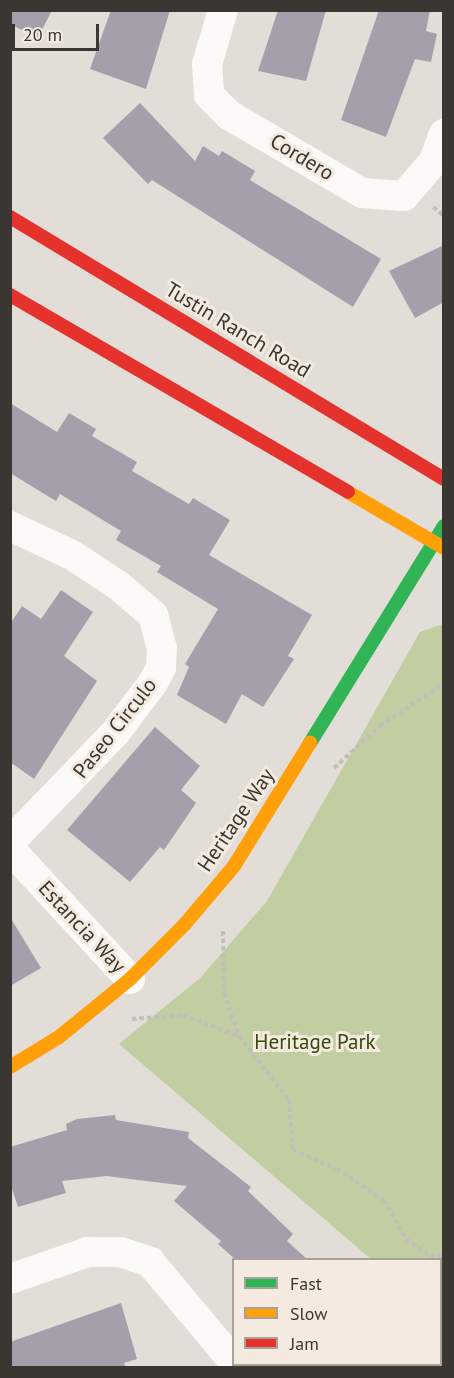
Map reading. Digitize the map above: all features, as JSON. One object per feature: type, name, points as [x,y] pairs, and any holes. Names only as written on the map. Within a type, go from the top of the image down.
[{"type":"main road","name":"Tustin Ranch Road","points":[[10,217],[444,479]]},
{"type":"main road","points":[[10,295],[439,545]]},
{"type":"main road","name":"Heritage Way","points":[[10,1066],[59,1037],[130,979],[185,924],[234,866],[439,545],[444,526]]},
{"type":"street","name":"Cordero","points":[[223,10],[207,64],[209,95],[230,115],[362,193],[404,196],[434,160],[444,134]]},
{"type":"street","name":"Paseo Circulo","points":[[10,526],[72,555],[119,586],[153,615],[162,648],[160,668],[152,684],[115,733],[62,794],[10,842]]},
{"type":"street","name":"Estancia Way","points":[[10,849],[130,979]]},
{"type":"street","points":[[10,1279],[88,1252],[120,1251],[150,1262],[232,1361]]},
{"type":"path","points":[[334,768],[380,726],[444,683]]},
{"type":"path","points":[[223,931],[224,993],[239,1036],[290,1100],[293,1150],[337,1169],[384,1200],[406,1239],[430,1256],[444,1256]]},
{"type":"path","points":[[129,1019],[183,1015],[239,1036]]},
{"type":"green space","name":"Heritage Park","points":[[444,624],[443,1322],[442,1258],[370,1258],[119,1044],[200,978],[267,901],[420,632]]},
{"type":"building","points":[[10,10],[52,10],[38,38],[10,24]]},
{"type":"building","points":[[111,10],[170,10],[146,89],[90,69]]},
{"type":"building","points":[[278,10],[326,10],[306,81],[258,71]]},
{"type":"building","points":[[379,10],[430,10],[426,31],[437,34],[431,62],[415,59],[386,137],[341,120]]},
{"type":"building","points":[[140,103],[195,161],[203,146],[219,156],[222,151],[255,171],[250,180],[381,259],[353,307],[152,180],[148,184],[103,138]]},
{"type":"building","points":[[444,245],[444,302],[415,318],[389,271]]},
{"type":"building","points":[[10,403],[57,432],[69,413],[96,429],[92,436],[137,462],[132,471],[189,504],[193,498],[230,520],[209,555],[312,615],[288,656],[294,659],[263,707],[242,694],[226,724],[177,695],[189,667],[185,664],[218,609],[157,572],[161,566],[116,540],[121,531],[60,494],[56,501],[10,473]]},
{"type":"building","points":[[61,590],[93,612],[64,656],[97,681],[34,779],[10,762],[10,624],[22,606],[41,619]]},
{"type":"building","points":[[155,727],[200,766],[181,790],[196,803],[164,850],[160,847],[130,882],[67,830]]},
{"type":"building","points":[[10,917],[41,968],[10,986]]},
{"type":"building","points":[[115,1115],[116,1120],[189,1132],[188,1138],[251,1187],[248,1191],[293,1234],[287,1241],[306,1258],[234,1258],[218,1244],[221,1241],[174,1201],[187,1186],[106,1176],[62,1181],[66,1193],[18,1207],[10,1183],[10,1147],[67,1130],[66,1124],[77,1119]]},
{"type":"building","points":[[121,1303],[137,1359],[124,1363],[126,1368],[10,1368],[10,1342]]},
{"type":"traffic: fast","points":[[310,743],[444,526]]},
{"type":"traffic: slow","points":[[348,492],[444,548]]},
{"type":"traffic: slow","points":[[10,1067],[59,1037],[130,979],[185,924],[234,866],[310,743]]},
{"type":"traffic: jam","points":[[10,217],[444,479]]},
{"type":"traffic: jam","points":[[10,295],[348,492]]}]
